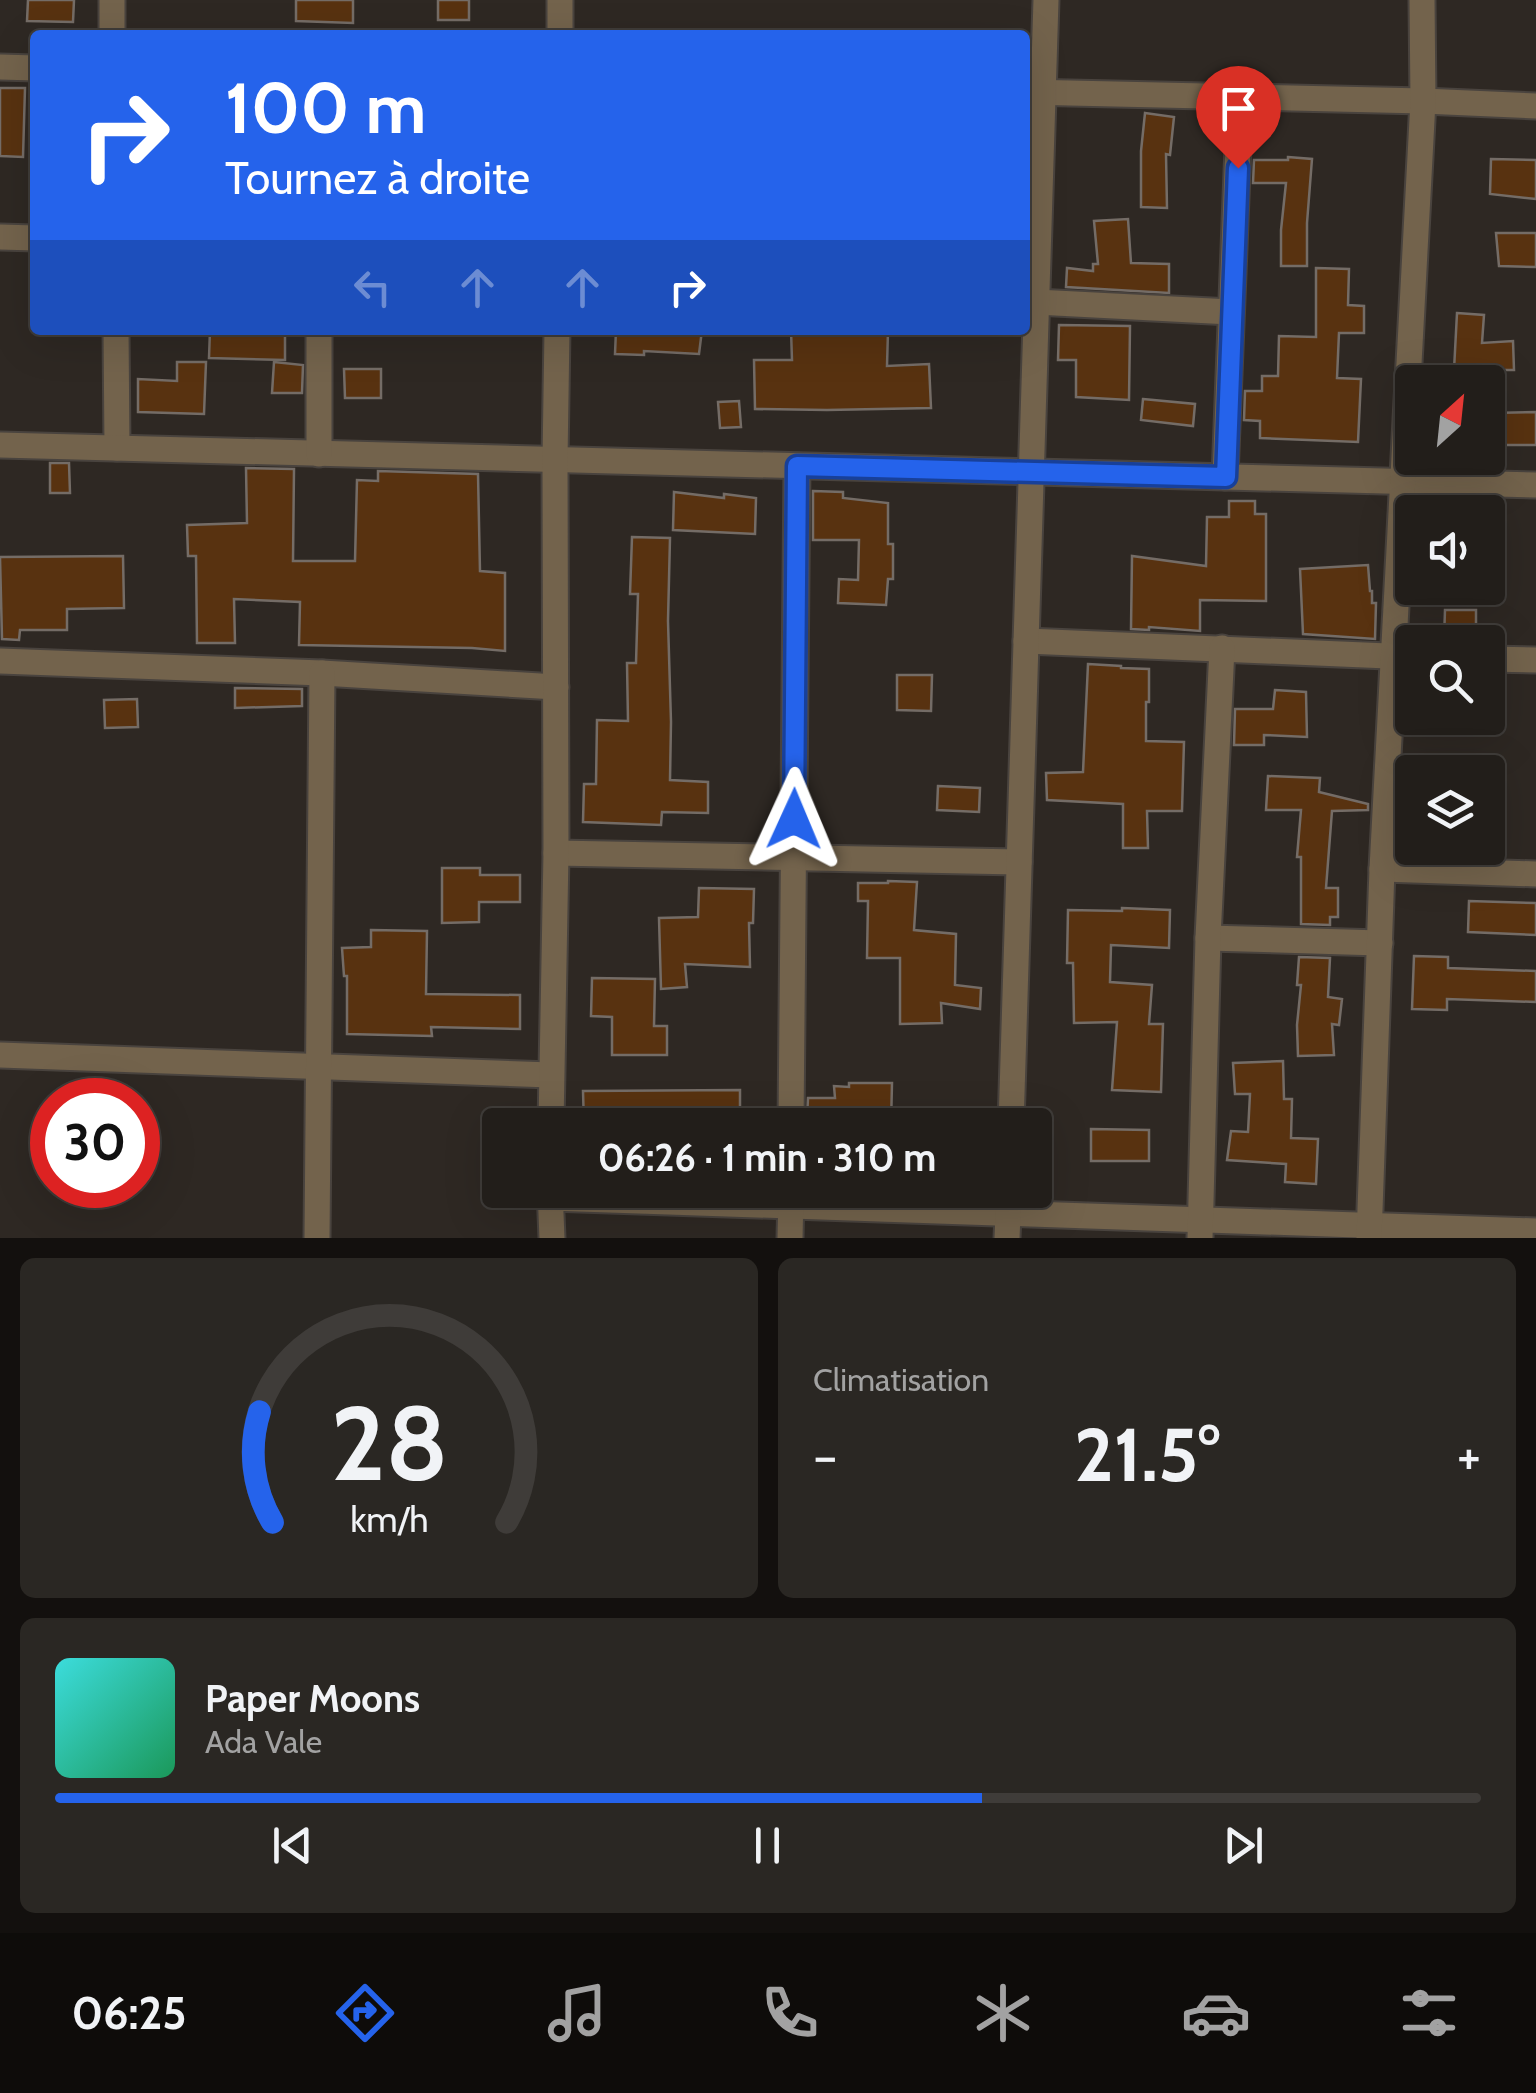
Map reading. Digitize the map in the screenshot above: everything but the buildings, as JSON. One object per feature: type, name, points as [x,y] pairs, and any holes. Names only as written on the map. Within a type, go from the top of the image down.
[{"type":"street","points":[[112,0],[112,30]]},
{"type":"street","points":[[560,0],[560,30]]},
{"type":"street","points":[[1012,1108],[1036,302],[1031,275],[1034,92],[1046,0]]},
{"type":"street","points":[[1404,625],[1404,482],[1423,101],[1422,0]]},
{"type":"street","points":[[0,67],[30,68]]},
{"type":"street","points":[[1034,92],[1536,106]]},
{"type":"street","points":[[1226,477],[1240,96]]},
{"type":"street","points":[[0,237],[30,238]]},
{"type":"street","points":[[1036,302],[1231,312]]},
{"type":"street","points":[[116,335],[117,448]]},
{"type":"street","points":[[319,335],[319,454]]},
{"type":"street","points":[[550,1108],[556,854],[558,335]]},
{"type":"street","points":[[0,445],[1536,485]]},
{"type":"street","points":[[791,1108],[797,466]]},
{"type":"street","points":[[1026,641],[1395,657]]},
{"type":"street","points":[[1200,1229],[1208,938],[1222,648]]},
{"type":"street","points":[[1505,659],[1536,660]]},
{"type":"street","points":[[0,661],[322,673],[556,687]]},
{"type":"street","points":[[317,1238],[322,673]]},
{"type":"street","points":[[1370,1232],[1382,869],[1396,735]]},
{"type":"street","points":[[556,854],[1019,862]]},
{"type":"street","points":[[1382,869],[1536,874]]},
{"type":"street","points":[[1208,938],[1380,943]]},
{"type":"street","points":[[0,1055],[551,1075]]},
{"type":"street","points":[[551,1208],[552,1238]]},
{"type":"street","points":[[790,1238],[791,1208]]},
{"type":"street","points":[[927,1208],[1200,1229],[1536,1231]]},
{"type":"route","points":[[794,819],[797,466],[1226,477],[1238,168]]}]
